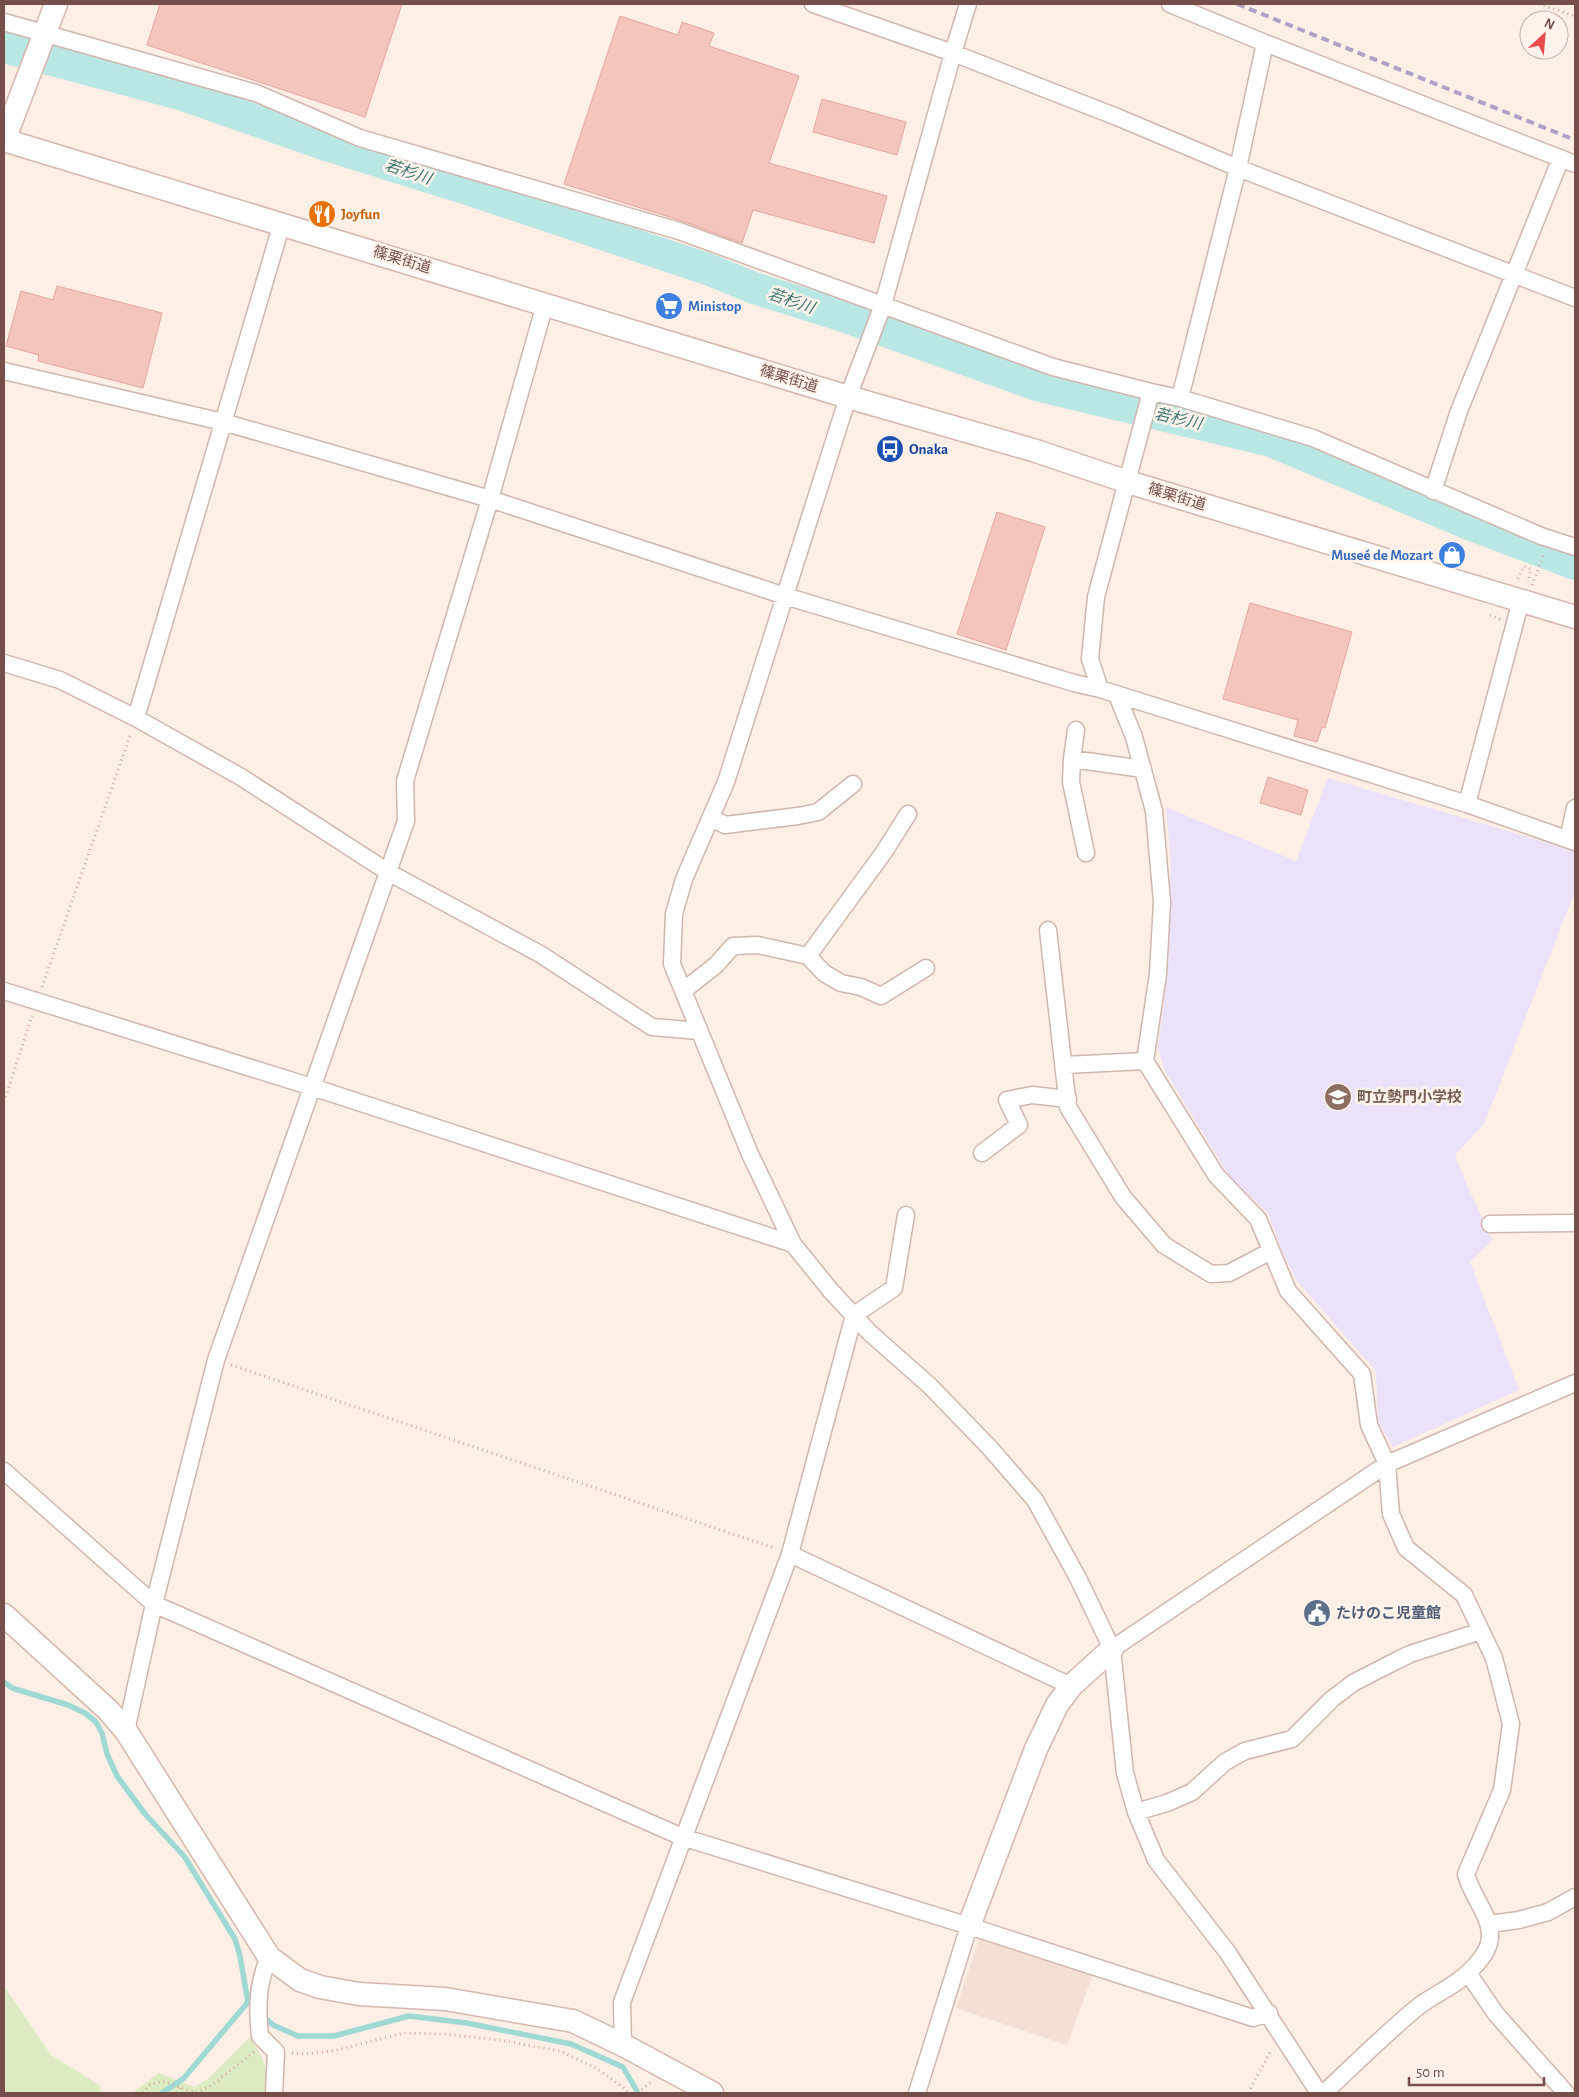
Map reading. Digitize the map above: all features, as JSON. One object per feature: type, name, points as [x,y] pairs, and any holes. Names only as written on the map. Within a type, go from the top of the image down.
[{"type":"main road","points":[[4,140],[56,4]]},
{"type":"main road","name":"篠栗街道","points":[[4,140],[282,223],[848,397],[1033,450],[1128,482],[1523,592],[1575,617]]},
{"type":"main road","points":[[4,1615],[108,1710],[126,1731],[269,1957],[300,1980],[320,1987],[359,1994],[445,1999],[573,2021],[623,2045],[712,2093]]},
{"type":"main road","points":[[970,1926],[1036,1749],[1057,1705],[1071,1686],[1112,1649]]},
{"type":"street","points":[[813,4],[953,53],[1117,117],[1238,168],[1575,298]]},
{"type":"street","points":[[968,4],[883,305],[848,397],[726,782],[684,879],[674,914],[672,964],[750,1154],[793,1244],[831,1291],[869,1332],[930,1386],[1035,1500],[1078,1578],[1112,1649],[1125,1773],[1136,1812],[1156,1860],[1228,1953],[1320,2093]]},
{"type":"street","points":[[1170,4],[1568,161],[1514,275],[1459,411],[1433,491]]},
{"type":"street","points":[[4,22],[256,93],[360,138],[679,231],[1053,367],[1180,398],[1314,438],[1433,491],[1550,539],[1575,547]]},
{"type":"street","points":[[1180,398],[1238,168],[1265,43]]},
{"type":"street","points":[[136,718],[282,223]]},
{"type":"street","points":[[126,1731],[154,1604],[216,1360],[406,821],[405,781],[490,499],[545,304]]},
{"type":"street","points":[[4,371],[223,422],[490,499],[785,596],[1074,683],[1100,689],[1467,804],[1572,841],[1575,808]]},
{"type":"street","points":[[1100,689],[1090,660],[1096,597],[1151,392]]},
{"type":"street","points":[[1467,804],[1523,592]]},
{"type":"street","points":[[4,663],[60,680],[136,718],[241,777],[388,872],[540,954],[652,1027],[699,1031]]},
{"type":"street","points":[[1117,695],[1134,737],[1154,811],[1162,902],[1158,974],[1145,1061],[1216,1175],[1258,1219],[1288,1291],[1362,1374],[1369,1425],[1386,1464],[1391,1514],[1406,1548],[1464,1595],[1494,1658],[1511,1724],[1502,1790],[1466,1874],[1469,1884],[1490,1924],[1490,1939],[1484,1955],[1468,1973],[1422,2004],[1396,2026],[1324,2093]]},
{"type":"street","points":[[1076,730],[1071,782],[1086,853]]},
{"type":"street","points":[[1072,759],[1143,769]]},
{"type":"street","points":[[711,818],[725,824],[818,812],[853,784]]},
{"type":"street","points":[[808,956],[884,852],[908,814]]},
{"type":"street","points":[[1048,930],[1068,1107],[1123,1197],[1164,1245],[1211,1274],[1229,1273],[1271,1251]]},
{"type":"street","points":[[683,991],[716,966],[733,946],[758,945],[808,956],[824,973],[841,984],[861,987],[881,996],[926,968]]},
{"type":"street","points":[[4,991],[312,1086],[793,1244]]},
{"type":"street","points":[[1064,1065],[1145,1061]]},
{"type":"street","points":[[982,1153],[1019,1125],[1007,1100],[1032,1095],[1068,1099]]},
{"type":"street","points":[[623,2045],[622,2002],[682,1837],[790,1554],[854,1315],[894,1288],[906,1215]]},
{"type":"street","points":[[1490,1224],[1575,1223]]},
{"type":"street","points":[[1112,1649],[1386,1464],[1575,1383]]},
{"type":"street","points":[[4,1471],[154,1604],[682,1837],[970,1926],[1253,2018],[1269,2013]]},
{"type":"street","points":[[790,1554],[1071,1686]]},
{"type":"street","points":[[1136,1812],[1167,1803],[1192,1792],[1225,1762],[1245,1751],[1292,1739],[1332,1699],[1353,1684],[1380,1669],[1410,1654],[1481,1631]]},
{"type":"street","points":[[1490,1924],[1519,1920],[1548,1912],[1575,1897]]},
{"type":"street","points":[[917,2093],[970,1926]]},
{"type":"street","points":[[269,1957],[262,1974],[257,2008],[260,2036],[271,2047],[274,2093]]},
{"type":"street","points":[[1468,1973],[1496,2014],[1566,2093]]},
{"type":"path","points":[[1539,4],[1575,16]]},
{"type":"path","points":[[1523,592],[1550,539]]},
{"type":"path","points":[[1524,566],[1531,569],[1523,592],[1524,566]]},
{"type":"path","points":[[4,1102],[136,718]]},
{"type":"path","points":[[216,1360],[790,1554]]},
{"type":"path","points":[[143,2093],[149,2085],[163,2081],[195,2093],[209,2087],[271,2047],[304,2054],[332,2051],[404,2033],[444,2034],[500,2040],[560,2051],[596,2068],[628,2093]]},
{"type":"path","points":[[1248,2093],[1280,2033]]},
{"type":"path","points":[[177,2093],[180,2088]]},
{"type":"shaded area","name":"町立勢門小学校","points":[[1328,778],[1575,851],[1575,891],[1484,1124],[1455,1155],[1468,1188],[1493,1240],[1470,1262],[1519,1390],[1393,1447],[1378,1421],[1376,1371],[1297,1281],[1282,1251],[1268,1213],[1230,1177],[1165,1071],[1158,1047],[1169,938],[1171,863],[1166,807],[1296,861]]},
{"type":"shaded area","points":[[980,1936],[1093,1974],[1067,2045],[956,2008]]},
{"type":"green space","points":[[4,1986],[51,2055],[101,2086],[100,2093],[4,2093]]},
{"type":"green space","points":[[250,2037],[266,2070],[268,2093],[132,2093],[159,2073],[194,2087],[208,2079]]},
{"type":"building","points":[[160,4],[402,4],[365,117],[147,45]]},
{"type":"building","points":[[620,16],[678,35],[682,22],[714,33],[709,46],[799,76],[769,163],[887,196],[874,243],[753,210],[742,243],[682,221],[564,184]]},
{"type":"building","points":[[822,99],[906,122],[897,155],[813,132]]},
{"type":"building","points":[[57,286],[162,313],[143,388],[38,361],[39,355],[6,346],[21,291],[53,300]]},
{"type":"building","points":[[997,512],[1045,527],[1006,650],[957,634]]},
{"type":"building","points":[[1250,603],[1352,632],[1325,728],[1322,727],[1317,742],[1294,736],[1298,720],[1223,699]]},
{"type":"building","points":[[1268,777],[1308,790],[1301,815],[1260,803]]},
{"type":"waterway","name":"若杉川","points":[[4,47],[180,94],[323,144],[464,188],[710,270],[754,288],[840,315],[1040,386],[1271,441],[1469,524],[1575,564]]},
{"type":"waterway","points":[[4,1682],[12,1688],[68,1705],[85,1713],[96,1722],[102,1733],[107,1754],[117,1776],[145,1814],[184,1856],[235,1939],[248,2002],[256,2009]]},
{"type":"waterway","points":[[162,2093],[184,2078],[248,2002]]},
{"type":"waterway","points":[[262,2015],[273,2025],[298,2036],[334,2036],[409,2016],[467,2023],[571,2044],[623,2067],[638,2093]]},
{"type":"railway","points":[[1237,4],[1575,140]]},
{"type":"place","name":"Joyfun","points":[[322,214]]},
{"type":"place","name":"Ministop","points":[[669,306]]},
{"type":"place","name":"Onaka","points":[[890,449]]},
{"type":"place","name":"Museé de Mozart","points":[[1452,555]]},
{"type":"place","name":"町立勢門小学校","points":[[1338,1097]]},
{"type":"place","name":"たけのこ児童館","points":[[1317,1613]]}]
